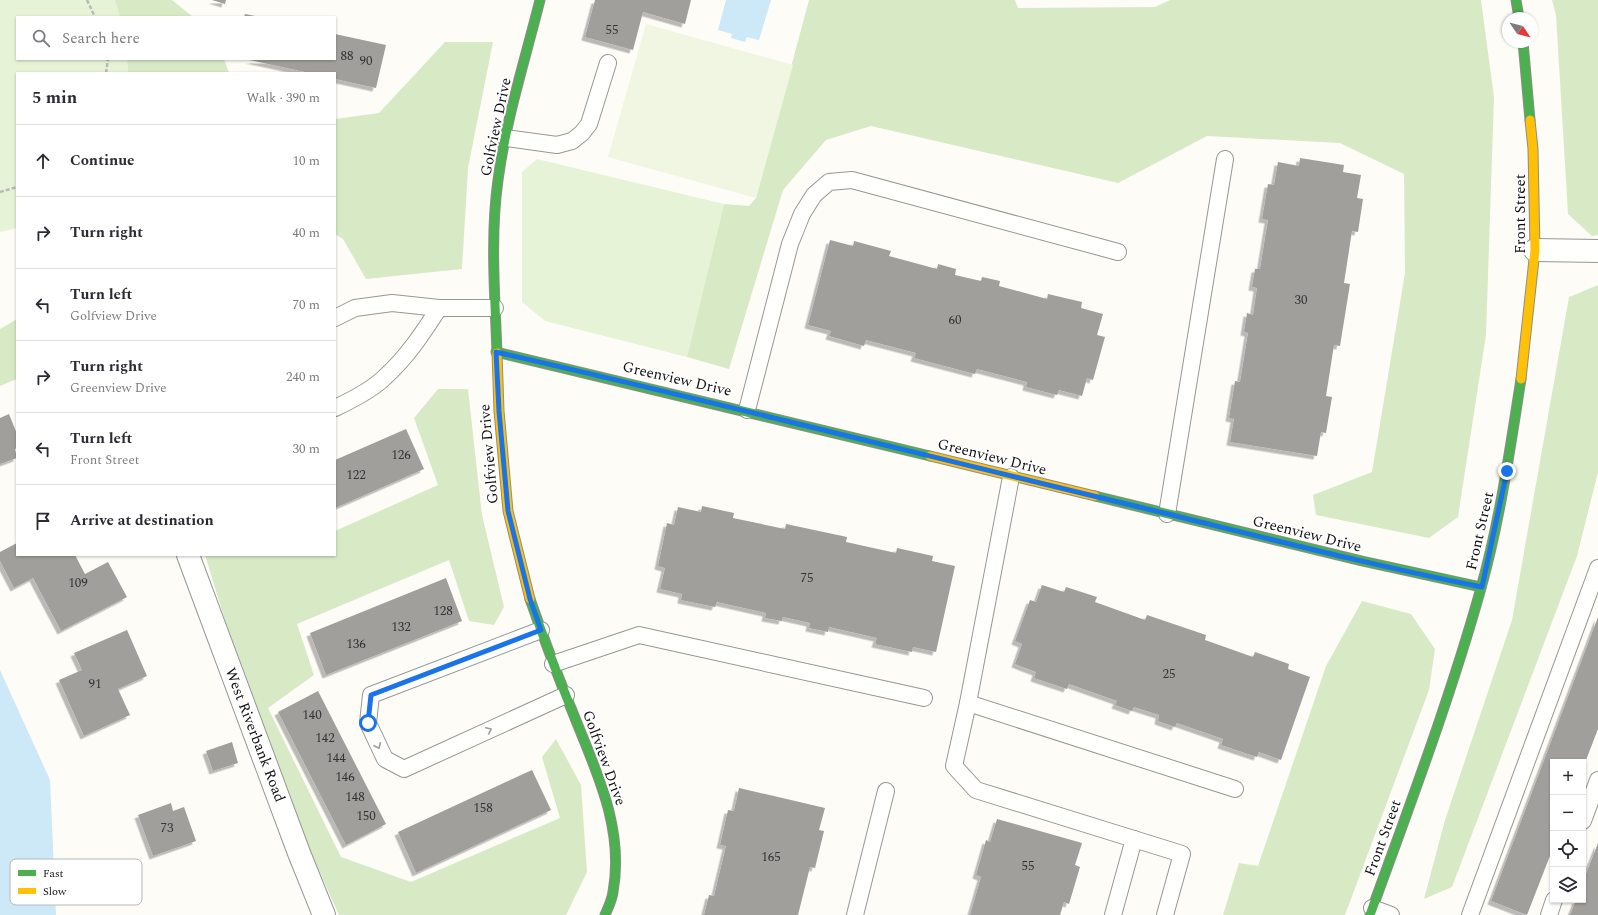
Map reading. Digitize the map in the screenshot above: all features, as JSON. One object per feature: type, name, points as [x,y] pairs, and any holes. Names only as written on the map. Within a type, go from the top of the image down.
[{"type":"street","points":[[1516,0],[1518,12]]},
{"type":"street","name":"Golfview Drive","points":[[536,1],[506,138],[497,196],[494,248],[499,411],[508,511],[530,599],[553,664],[605,793],[613,826],[616,859],[613,893],[605,915]]},
{"type":"street","name":"Front Street","points":[[1371,911],[1434,737],[1482,587],[1507,471],[1526,344],[1535,250],[1533,149],[1524,48]]},
{"type":"street","points":[[1535,250],[1598,251]]},
{"type":"street","name":"Greenview Drive","points":[[496,352],[746,410],[1011,477],[1399,570],[1482,587]]},
{"type":"street","name":"West Riverbank Road","points":[[188,556],[299,853],[324,915]]},
{"type":"lane","points":[[506,138],[557,145],[572,141],[582,133],[589,124],[608,63]]},
{"type":"lane","points":[[1167,514],[1225,159]]},
{"type":"lane","points":[[746,410],[790,244],[802,214],[814,195],[828,182],[852,180],[1118,252]]},
{"type":"lane","points":[[336,318],[355,308],[392,303],[439,308],[495,308]]},
{"type":"lane","points":[[336,408],[354,399],[385,378],[414,346],[439,308]]},
{"type":"lane","points":[[1011,477],[968,702],[954,766],[976,790],[1182,854],[1164,915]]},
{"type":"lane","points":[[1470,915],[1598,568]]},
{"type":"lane","points":[[541,630],[371,695],[368,723],[385,759],[404,769],[566,695]]},
{"type":"lane","points":[[553,664],[639,635],[924,698]]},
{"type":"lane","points":[[968,702],[1235,789]]},
{"type":"lane","points":[[1586,813],[1598,780]]},
{"type":"lane","points":[[855,915],[886,791]]},
{"type":"lane","points":[[1113,915],[1134,839]]},
{"type":"lane","points":[[1549,915],[1553,903]]},
{"type":"lane","points":[[1371,911],[1391,915]]},
{"type":"path","points":[[87,0],[95,16]]},
{"type":"path","points":[[106,72],[108,60]]},
{"type":"path","points":[[0,192],[16,187]]},
{"type":"green space","points":[[0,0],[115,0],[120,16],[16,16],[16,60],[127,60],[128,72],[16,72],[16,228],[0,232]]},
{"type":"green space","points":[[115,0],[172,0],[192,16],[120,16]]},
{"type":"green space","points":[[809,0],[1015,0],[1018,8],[1155,7],[1170,0],[1481,0],[1494,97],[1486,335],[1458,517],[1429,538],[1316,515],[1313,495],[1372,472],[1405,273],[1404,174],[1340,143],[1207,136],[1118,183],[871,126],[826,140],[783,190],[729,369],[687,357],[724,204],[749,206],[756,198]]},
{"type":"green space","points":[[1552,0],[1598,0],[1598,235],[1592,236],[1568,214],[1556,15]]},
{"type":"green space","points":[[646,24],[793,65],[756,198],[608,157]]},
{"type":"green space","points":[[445,42],[493,42],[468,168],[462,269],[366,279],[343,239],[336,235],[336,119],[379,113]]},
{"type":"green space","points":[[127,60],[224,60],[229,72],[128,72]]},
{"type":"green space","points":[[537,159],[724,204],[687,357],[545,321],[522,302],[522,172]]},
{"type":"green space","points":[[1598,285],[1598,472],[1577,556],[1452,887],[1424,899],[1445,820],[1512,620],[1569,297]]},
{"type":"green space","points":[[16,320],[16,379],[0,386],[0,329]]},
{"type":"green space","points":[[438,389],[468,389],[482,515],[504,607],[494,625],[469,621],[449,560],[297,624],[314,675],[268,708],[341,857],[411,882],[560,818],[542,757],[556,739],[581,785],[587,872],[566,915],[339,915],[305,839],[237,659],[205,556],[336,556],[336,531],[438,485],[414,418]]},
{"type":"green space","points":[[1362,601],[1411,614],[1435,649],[1429,690],[1345,915],[1223,915],[1239,863],[1258,866],[1326,666]]},
{"type":"water","points":[[726,0],[771,0],[759,40],[747,37],[745,42],[731,38],[732,34],[718,30]]},
{"type":"water","points":[[0,670],[50,780],[54,859],[10,859],[10,905],[56,905],[56,915],[0,915]]},
{"type":"building","points":[[212,0],[226,0],[225,4]]},
{"type":"building","points":[[595,0],[691,0],[685,24],[643,12],[633,50],[585,37]]},
{"type":"building","points":[[245,14],[255,16],[244,16]]},
{"type":"building","points":[[336,34],[386,45],[376,88],[336,79],[336,72],[305,72],[249,60],[336,60]]},
{"type":"building","points":[[1300,158],[1344,165],[1343,172],[1361,175],[1357,198],[1363,199],[1358,232],[1352,231],[1344,283],[1350,284],[1340,346],[1334,345],[1326,396],[1332,397],[1326,433],[1321,432],[1317,456],[1230,442],[1234,419],[1229,418],[1235,381],[1240,382],[1248,333],[1244,332],[1247,313],[1253,315],[1257,288],[1252,287],[1255,269],[1260,269],[1268,220],[1262,219],[1268,184],[1274,185],[1278,162],[1299,166]]},
{"type":"building","points":[[830,240],[853,246],[854,241],[891,251],[889,256],[937,269],[938,264],[956,269],[955,275],[981,281],[982,277],[1000,281],[999,286],[1047,299],[1048,294],[1082,302],[1081,308],[1103,314],[1097,335],[1105,337],[1093,380],[1087,378],[1082,396],[1059,390],[1057,395],[1026,387],[1027,382],[977,369],[975,374],[914,358],[916,353],[866,340],[864,346],[829,336],[831,331],[808,325]]},
{"type":"building","points":[[9,414],[16,432],[16,458],[0,464],[0,418]]},
{"type":"building","points":[[406,429],[424,469],[336,508],[336,460]]},
{"type":"building","points":[[702,506],[734,513],[733,518],[785,529],[786,524],[847,537],[846,542],[896,553],[897,548],[933,556],[932,561],[955,566],[936,652],[913,647],[912,652],[875,644],[877,638],[829,627],[828,632],[809,628],[810,623],[783,617],[782,621],[765,618],[766,613],[717,602],[715,607],[681,600],[682,594],[660,589],[665,568],[658,566],[667,523],[674,525],[678,507],[701,512]]},
{"type":"building","points":[[16,544],[16,556],[76,556],[85,574],[108,562],[127,597],[61,631],[33,578],[14,588],[0,561],[0,552]]},
{"type":"building","points":[[446,578],[462,621],[326,675],[310,633]]},
{"type":"building","points":[[1042,585],[1064,592],[1066,587],[1097,597],[1095,602],[1145,620],[1147,615],[1206,635],[1205,640],[1253,657],[1255,652],[1289,664],[1288,669],[1310,677],[1281,760],[1259,752],[1257,757],[1221,745],[1223,739],[1177,723],[1175,727],[1158,721],[1159,715],[1134,707],[1132,711],[1115,705],[1117,701],[1069,684],[1067,689],[1034,678],[1036,672],[1015,664],[1022,644],[1015,641],[1030,600],[1036,602]]},
{"type":"building","points":[[1598,617],[1598,729],[1586,760],[1550,759],[1550,856],[1527,915],[1491,901]]},
{"type":"building","points":[[127,630],[147,676],[118,689],[130,715],[84,736],[59,680],[82,670],[74,653]]},
{"type":"building","points":[[318,691],[386,824],[346,845],[278,712]]},
{"type":"building","points":[[232,742],[238,763],[213,771],[206,751]]},
{"type":"building","points":[[532,770],[551,810],[416,873],[398,832]]},
{"type":"building","points":[[739,788],[825,808],[819,830],[824,831],[815,868],[810,867],[798,915],[704,915],[709,895],[714,896],[726,846],[720,845],[728,810],[734,811]]},
{"type":"building","points":[[171,803],[173,811],[184,807],[196,841],[153,856],[138,815]]},
{"type":"building","points":[[997,819],[1082,843],[1075,865],[1080,867],[1069,904],[1064,902],[1060,915],[970,915],[981,877],[976,875],[986,840],[990,842]]},
{"type":"building","points":[[1598,843],[1598,915],[1570,915],[1575,903],[1586,903],[1586,874]]},
{"type":"traffic: fast","points":[[497,353],[494,288],[494,223],[498,180],[501,157],[516,90],[540,0]]},
{"type":"traffic: fast","points":[[1516,0],[1518,12]]},
{"type":"traffic: fast","points":[[1524,48],[1530,120]]},
{"type":"traffic: fast","points":[[496,352],[930,456]]},
{"type":"traffic: fast","points":[[1370,915],[1443,712],[1481,588],[1494,536],[1509,458],[1521,379]]},
{"type":"traffic: fast","points":[[1095,496],[1362,561],[1481,587]]},
{"type":"traffic: fast","points":[[530,599],[598,775],[611,820],[615,844],[616,868],[610,904],[605,915]]},
{"type":"traffic: slow","points":[[1521,379],[1535,250],[1533,149],[1530,120]]},
{"type":"traffic: slow","points":[[497,353],[499,411],[508,511],[530,599]]},
{"type":"traffic: slow","points":[[930,456],[1095,496]]},
{"type":"route","points":[[368,723],[371,695],[541,630],[530,599],[508,511],[499,411],[496,352],[746,410],[1011,477],[1399,570],[1482,587],[1507,471]]}]
